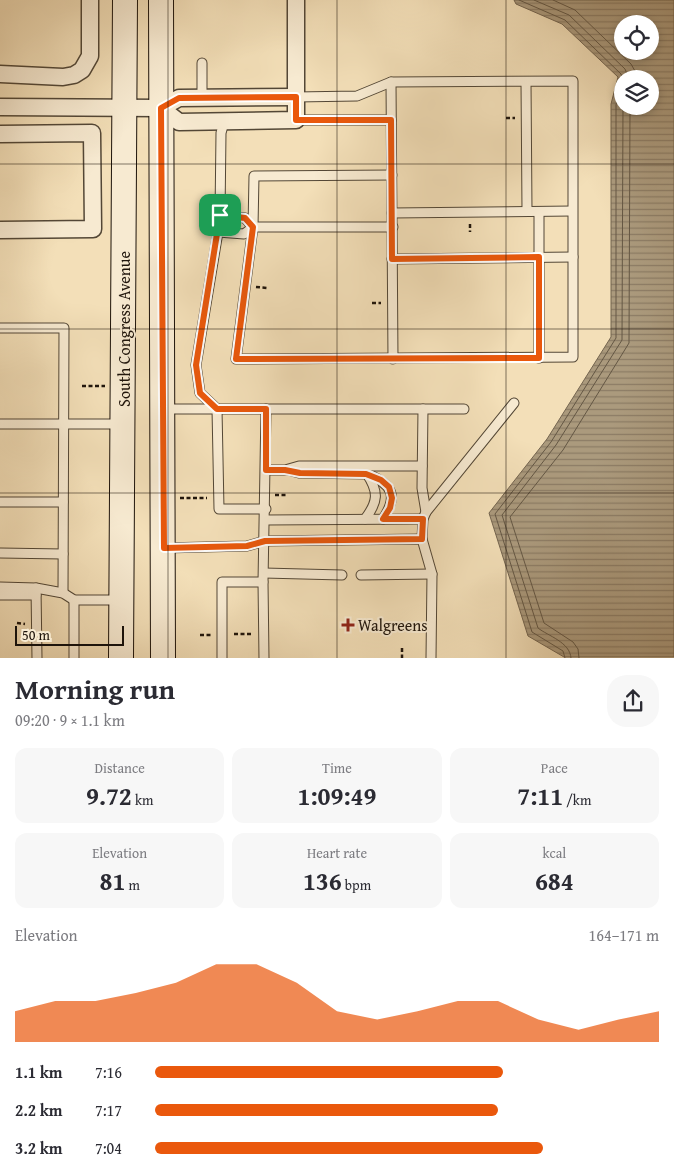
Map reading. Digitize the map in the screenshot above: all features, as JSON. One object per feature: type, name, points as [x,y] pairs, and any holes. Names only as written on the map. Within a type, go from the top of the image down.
[{"type":"main road","name":"South Congress Avenue","points":[[121,658],[125,0]]},
{"type":"main road","points":[[161,0],[163,658]]},
{"type":"street","points":[[0,74],[63,77],[82,70],[90,56],[90,0]]},
{"type":"street","points":[[161,108],[179,122],[296,120],[296,0]]},
{"type":"street","points":[[0,108],[161,108],[179,98],[296,97]]},
{"type":"street","points":[[224,122],[225,98]]},
{"type":"street","points":[[0,134],[92,133],[93,229],[0,230]]},
{"type":"lane","points":[[202,63],[202,98]]},
{"type":"lane","points":[[296,97],[357,96],[391,82],[573,81],[573,357],[236,359],[253,227],[254,176],[392,175]]},
{"type":"lane","points":[[391,82],[393,359]]},
{"type":"lane","points":[[526,82],[527,211]]},
{"type":"lane","points":[[296,120],[391,120]]},
{"type":"lane","points":[[224,122],[221,134],[220,215],[196,365],[200,393],[217,409],[219,509],[266,509]]},
{"type":"lane","points":[[539,358],[540,212]]},
{"type":"lane","points":[[392,213],[572,212]]},
{"type":"lane","points":[[220,215],[245,218],[253,227]]},
{"type":"lane","points":[[218,232],[244,234],[253,227],[393,227]]},
{"type":"lane","points":[[392,259],[573,257]]},
{"type":"lane","points":[[0,328],[64,328],[63,593]]},
{"type":"lane","points":[[266,520],[383,519],[424,516],[514,403]]},
{"type":"lane","points":[[162,409],[464,409]]},
{"type":"lane","points":[[264,658],[266,409]]},
{"type":"lane","points":[[422,409],[424,516],[422,539],[432,574],[432,658]]},
{"type":"lane","points":[[0,424],[123,424]]},
{"type":"lane","points":[[285,470],[299,466],[422,466]]},
{"type":"lane","points":[[266,470],[285,470],[300,473],[366,474],[381,480],[389,487],[392,498],[390,508],[383,519]]},
{"type":"lane","points":[[365,519],[374,508],[376,497],[374,484],[366,474]]},
{"type":"lane","points":[[0,502],[63,502]]},
{"type":"lane","points":[[164,548],[247,546],[265,541],[422,539]]},
{"type":"lane","points":[[0,553],[63,554]]},
{"type":"lane","points":[[362,575],[432,574]]},
{"type":"lane","points":[[222,658],[222,582],[264,577],[342,575]]},
{"type":"lane","points":[[0,588],[63,593],[74,600],[122,600]]},
{"type":"lane","points":[[0,595],[36,591]]},
{"type":"lane","points":[[36,591],[37,658]]},
{"type":"lane","points":[[74,600],[74,658]]},
{"type":"path","points":[[506,118],[518,118]]},
{"type":"path","points":[[470,220],[470,232]]},
{"type":"path","points":[[254,286],[267,288]]},
{"type":"path","points":[[372,303],[386,303]]},
{"type":"path","points":[[82,386],[107,386]]},
{"type":"path","points":[[275,495],[287,495]]},
{"type":"path","points":[[179,498],[209,498]]},
{"type":"path","points":[[17,624],[29,624]]},
{"type":"path","points":[[231,634],[255,634]]},
{"type":"path","points":[[200,635],[213,635]]},
{"type":"path","points":[[402,648],[402,658]]},
{"type":"water","points":[[514,0],[674,0],[674,657],[564,657],[528,636],[489,513],[547,439],[611,337],[611,104],[614,92],[614,115],[659,115],[659,70],[614,70],[614,73],[562,24],[516,4]]},
{"type":"place","name":"Walgreens","points":[[348,625]]},
{"type":"route","points":[[296,97],[296,120],[391,120],[392,259],[539,257],[539,358],[236,359],[253,227],[245,218],[220,215],[196,365],[200,393],[217,409],[266,409],[266,470],[285,470],[300,473],[366,474],[381,480],[389,487],[392,498],[390,508],[383,519],[423,519],[422,539],[265,541],[247,546],[164,548],[161,108],[179,98],[296,97]]}]
